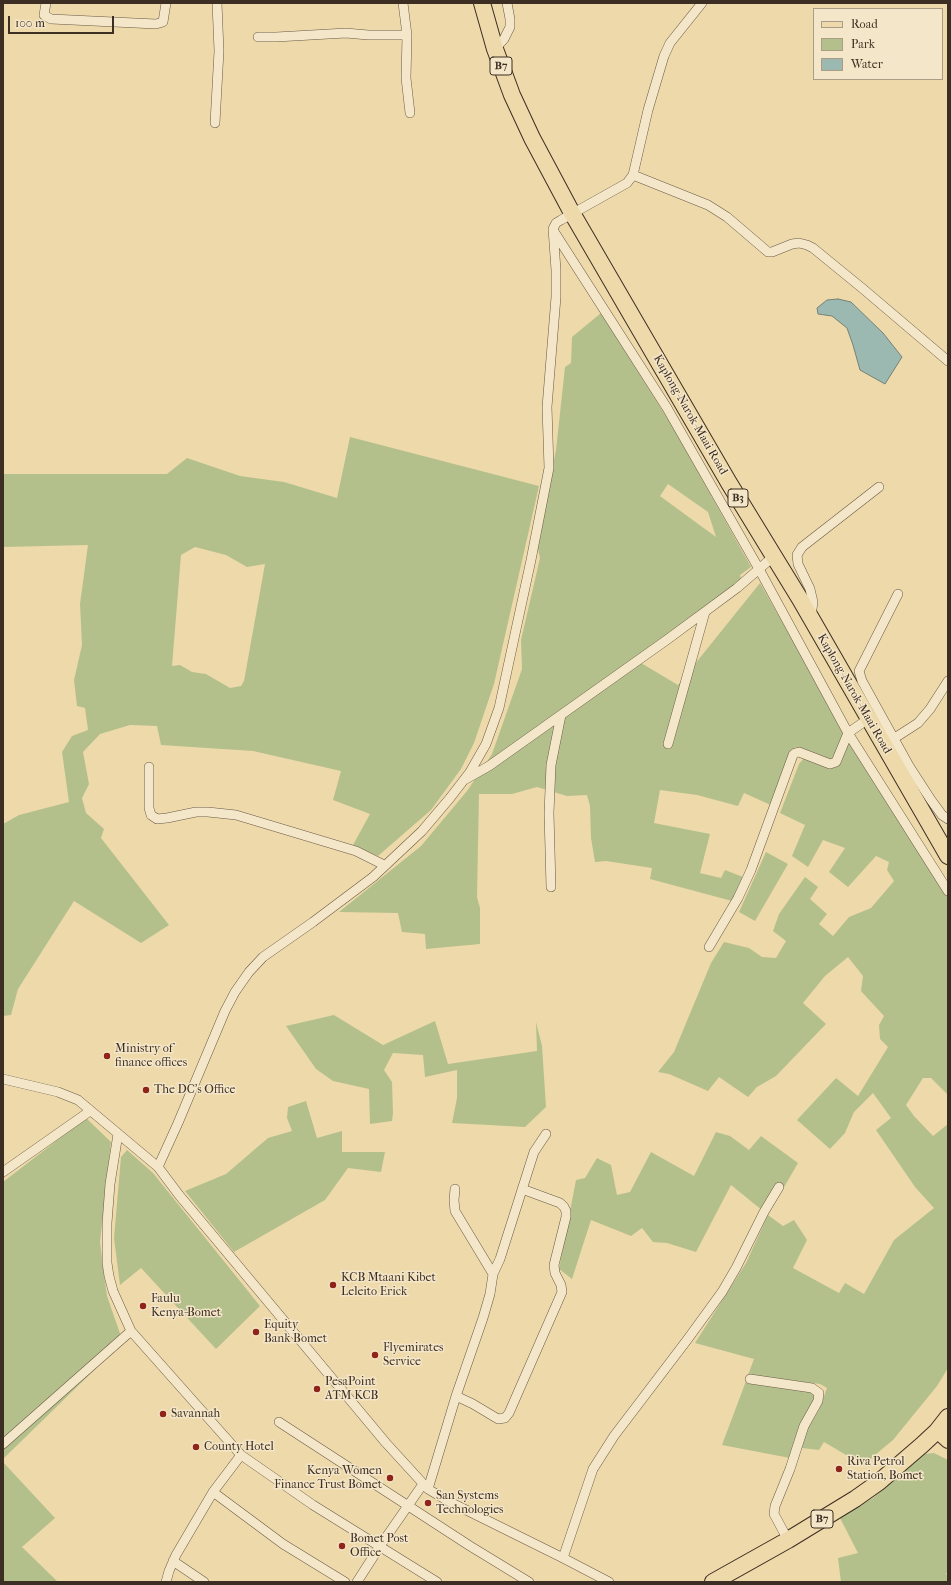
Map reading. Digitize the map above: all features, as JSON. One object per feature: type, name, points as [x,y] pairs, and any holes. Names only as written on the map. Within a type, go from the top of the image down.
[{"type":"highway","name":"Kaplong-Narok-Maai Road","points":[[482,3],[495,49],[512,95],[529,132],[572,213],[729,483],[811,618],[868,719],[889,742],[948,856]]},
{"type":"highway","points":[[943,1436],[948,1417]]},
{"type":"highway","name":"B7","points":[[713,1582],[788,1540],[856,1499],[880,1482],[922,1445],[943,1436]]},
{"type":"street","points":[[46,3],[44,15],[52,19],[156,24],[162,22],[166,3]]},
{"type":"street","points":[[215,123],[219,51],[217,3]]},
{"type":"street","points":[[403,3],[407,35],[406,78],[410,113]]},
{"type":"street","points":[[495,49],[504,39],[510,27],[507,3]]},
{"type":"street","points":[[158,1167],[225,1011],[235,992],[249,972],[263,957],[314,922],[373,876],[422,830],[464,781],[486,744],[499,708],[549,468],[547,406],[556,297],[556,270],[552,229],[556,223],[572,213],[627,183],[633,175],[648,110],[664,56],[670,43],[702,3]]},
{"type":"street","points":[[258,36],[276,37],[346,33],[368,35],[407,35]]},
{"type":"street","points":[[633,175],[708,205],[727,217],[768,252],[799,243],[813,248],[948,361]]},
{"type":"street","points":[[552,229],[667,408],[759,569],[848,733],[948,891]]},
{"type":"street","points":[[667,408],[682,400]]},
{"type":"street","points":[[811,618],[813,602],[810,589],[798,564],[797,555],[802,547],[879,487]]},
{"type":"street","points":[[464,781],[489,766],[705,612],[737,588],[774,556]]},
{"type":"street","points":[[898,594],[859,671],[889,742],[909,766],[942,815],[948,819]]},
{"type":"street","points":[[668,744],[705,612]]},
{"type":"street","points":[[889,742],[918,723],[930,709],[948,681]]},
{"type":"street","points":[[551,887],[549,813],[551,766],[561,715]]},
{"type":"street","points":[[709,947],[738,898],[751,870],[795,752],[799,752],[830,764],[836,762],[848,733],[868,719]]},
{"type":"street","points":[[149,767],[149,808],[151,815],[157,818],[167,818],[196,812],[236,815],[356,851],[384,865]]},
{"type":"street","points":[[3,1079],[68,1095],[78,1100],[158,1167],[386,1443],[425,1486],[448,1501],[564,1558],[609,1582]]},
{"type":"street","points":[[3,1172],[90,1111]]},
{"type":"street","points":[[118,1134],[110,1184],[107,1263],[109,1276],[114,1291],[131,1331],[240,1455],[313,1505],[437,1582]]},
{"type":"street","points":[[357,1582],[408,1506],[425,1486],[483,1318],[490,1294],[493,1274],[500,1259],[534,1152],[546,1134]]},
{"type":"street","points":[[564,1558],[593,1469],[619,1430],[722,1292],[736,1268],[764,1212],[779,1187]]},
{"type":"street","points":[[455,1189],[455,1211],[493,1274]]},
{"type":"street","points":[[456,1396],[498,1419],[505,1418],[512,1407],[562,1292],[561,1285],[554,1273],[554,1265],[566,1217],[566,1211],[564,1206],[560,1203],[522,1189]]},
{"type":"street","points":[[3,1444],[131,1331]]},
{"type":"street","points":[[750,1378],[812,1388],[820,1393],[818,1401],[804,1426],[790,1469],[774,1506],[774,1514],[788,1540]]},
{"type":"street","points":[[279,1422],[470,1546],[529,1582]]},
{"type":"street","points":[[166,1582],[173,1561],[213,1492],[240,1455]]},
{"type":"street","points":[[213,1492],[283,1544],[345,1582]]},
{"type":"street","points":[[173,1561],[204,1582]]},
{"type":"green space","points":[[601,313],[674,429],[751,567],[740,575],[743,586],[641,663],[678,685],[760,583],[845,733],[835,758],[830,760],[795,747],[773,806],[744,793],[738,806],[697,795],[660,790],[654,823],[710,834],[700,873],[721,878],[725,870],[743,877],[732,901],[650,879],[652,868],[606,861],[595,862],[591,838],[590,806],[587,795],[567,796],[537,787],[512,794],[479,794],[477,897],[480,908],[480,944],[426,949],[425,934],[402,932],[398,913],[339,912],[421,846],[467,791],[492,754],[522,669],[521,640],[540,558],[537,545],[556,450],[565,367],[571,363],[572,337]],"holes":[[[668,484],[708,512],[716,537],[660,496]]]},
{"type":"green space","points":[[350,437],[539,486],[494,684],[474,743],[461,769],[431,810],[378,856],[353,845],[370,814],[333,800],[341,771],[253,751],[161,745],[157,726],[130,725],[100,734],[83,752],[89,784],[82,798],[86,813],[104,829],[101,838],[169,925],[141,943],[74,901],[18,989],[11,1015],[3,1016],[3,824],[19,815],[69,802],[62,752],[72,736],[88,730],[85,708],[77,706],[74,680],[82,645],[80,604],[88,545],[3,547],[3,474],[167,474],[187,458],[240,476],[284,482],[337,498]],"holes":[[[195,547],[226,555],[247,567],[265,564],[244,681],[241,686],[230,688],[206,674],[192,672],[180,665],[172,666],[181,555]]]},
{"type":"green space","points":[[849,742],[948,898],[948,1095],[931,1078],[923,1078],[906,1105],[933,1136],[948,1124],[948,1368],[937,1386],[893,1440],[863,1465],[824,1442],[819,1450],[802,1448],[805,1433],[819,1410],[827,1388],[820,1384],[748,1375],[754,1359],[695,1343],[746,1263],[768,1215],[783,1226],[794,1220],[807,1240],[793,1268],[839,1293],[845,1283],[864,1294],[894,1240],[934,1208],[915,1187],[876,1130],[891,1118],[873,1093],[854,1112],[845,1133],[830,1149],[797,1120],[836,1078],[858,1096],[888,1047],[880,1039],[879,1025],[884,1016],[861,991],[863,976],[848,957],[825,976],[803,1003],[826,1024],[776,1076],[757,1087],[748,1097],[719,1077],[708,1091],[669,1074],[658,1072],[674,1052],[711,963],[724,942],[749,948],[762,957],[776,958],[786,941],[773,931],[779,914],[805,877],[818,887],[810,899],[827,914],[819,924],[833,936],[849,917],[871,908],[894,881],[887,870],[889,862],[876,856],[848,887],[829,872],[845,848],[823,840],[808,867],[792,856],[805,825],[780,813],[799,764],[804,758],[833,767],[841,763]]},
{"type":"green space","points":[[766,852],[788,864],[755,921],[739,912]]},
{"type":"green space","points":[[334,1015],[383,1045],[435,1021],[448,1064],[537,1051],[536,1022],[542,1046],[546,1107],[525,1127],[452,1123],[457,1098],[457,1070],[425,1077],[423,1055],[393,1053],[384,1070],[392,1082],[392,1121],[370,1124],[369,1089],[333,1081],[316,1069],[286,1026]]},
{"type":"green space","points":[[306,1101],[317,1138],[342,1131],[342,1152],[385,1152],[381,1172],[348,1168],[325,1200],[234,1252],[185,1191],[226,1174],[268,1138],[292,1131],[287,1118],[288,1107]]},
{"type":"green space","points":[[86,1118],[111,1142],[100,1242],[107,1296],[123,1342],[3,1459],[3,1182]]},
{"type":"green space","points":[[716,1132],[730,1136],[749,1150],[761,1136],[798,1163],[768,1215],[731,1185],[696,1252],[667,1243],[653,1242],[642,1228],[631,1236],[591,1220],[572,1279],[559,1269],[576,1180],[585,1178],[597,1158],[611,1165],[617,1195],[630,1192],[651,1152],[694,1176]]},
{"type":"green space","points":[[127,1150],[153,1173],[260,1306],[216,1349],[141,1268],[120,1285],[114,1238],[121,1157]]},
{"type":"green space","points":[[746,1381],[813,1391],[815,1394],[815,1400],[790,1458],[722,1445]]},
{"type":"green space","points":[[934,1453],[948,1460],[948,1571],[946,1574],[948,1576],[948,1582],[841,1582],[838,1558],[858,1553],[840,1518],[873,1498],[924,1454]]},
{"type":"green space","points":[[3,1462],[55,1518],[22,1547],[58,1582],[3,1582]]},
{"type":"water","points":[[838,299],[851,302],[883,333],[902,357],[885,384],[860,370],[847,328],[832,316],[818,314],[817,308],[827,300]]},
{"type":"place","name":"Ministry of finance offices","points":[[107,1056]]},
{"type":"place","name":"The DC's Office","points":[[146,1090]]},
{"type":"place","name":"KCB Mtaani Kibet Leleito Erick","points":[[333,1285]]},
{"type":"place","name":"Faulu Kenya-Bomet","points":[[143,1306]]},
{"type":"place","name":"Equity Bank Bomet","points":[[256,1332]]},
{"type":"place","name":"Flyemirates Service","points":[[375,1355]]},
{"type":"place","name":"PesaPoint ATM KCB","points":[[317,1389]]},
{"type":"place","name":"Savannah","points":[[163,1414]]},
{"type":"place","name":"County Hotel","points":[[196,1447]]},
{"type":"place","name":"Riva Petrol Station, Bomet","points":[[839,1469]]},
{"type":"place","name":"Kenya Women Finance Trust Bomet","points":[[390,1478]]},
{"type":"place","name":"San Systems Technologies","points":[[428,1503]]},
{"type":"place","name":"Bomet Post Office","points":[[342,1546]]}]
